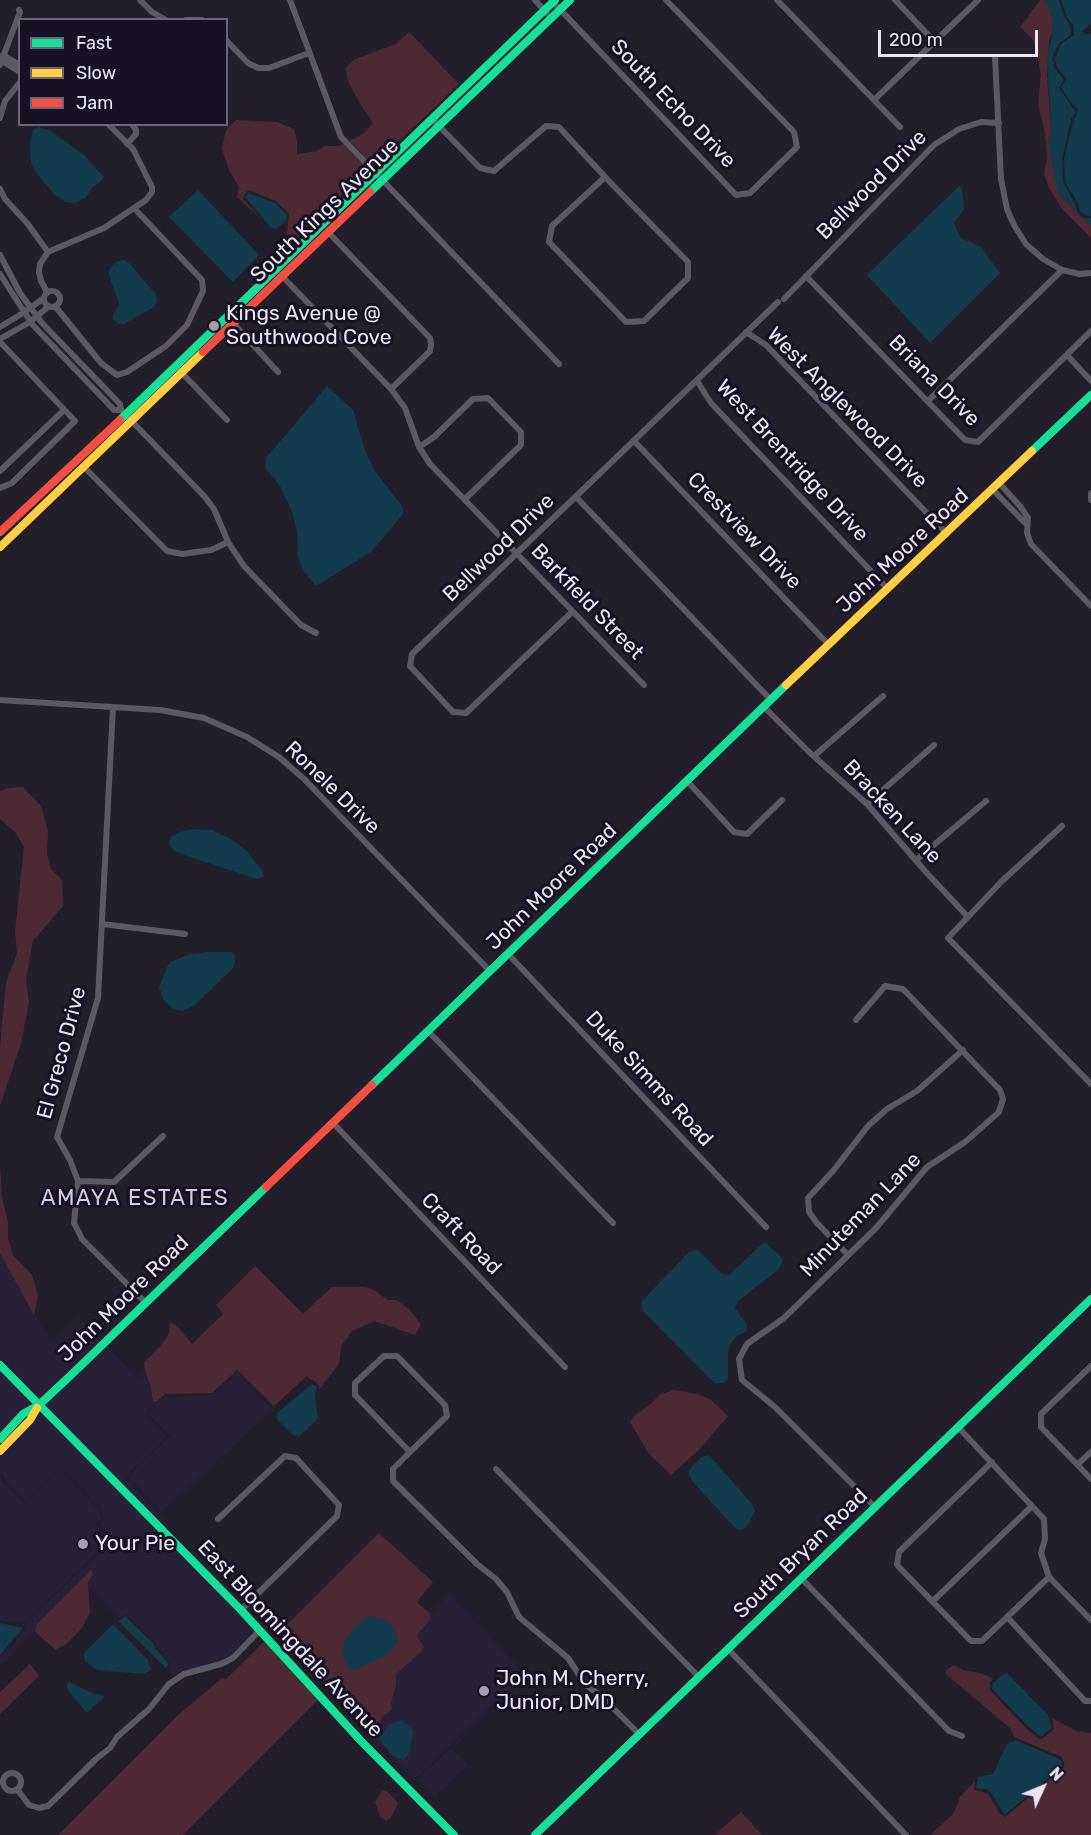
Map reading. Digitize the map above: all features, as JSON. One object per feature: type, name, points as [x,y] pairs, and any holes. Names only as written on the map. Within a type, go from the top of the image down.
[{"type":"street","points":[[140,0],[152,12],[162,18]]},
{"type":"street","points":[[290,0],[341,137],[559,364]]},
{"type":"street","points":[[535,0],[551,18]]},
{"type":"street","name":"South Kings Avenue","points":[[0,547],[570,0]]},
{"type":"street","name":"South Echo Drive","points":[[554,1],[736,195],[750,193],[797,147],[794,132],[666,0]]},
{"type":"street","points":[[777,0],[900,127]]},
{"type":"street","points":[[894,0],[935,42]]},
{"type":"street","points":[[874,100],[978,0]]},
{"type":"street","name":"South Kings Avenue","points":[[0,532],[554,1]]},
{"type":"street","points":[[19,10],[20,12],[1,59],[16,11],[19,10]]},
{"type":"street","points":[[228,42],[248,63],[264,69],[309,53]]},
{"type":"street","points":[[995,57],[1001,179],[1007,208],[1014,225],[1026,244],[1043,259],[1062,270],[1080,274],[1091,273]]},
{"type":"street","points":[[1,59],[18,64]]},
{"type":"street","points":[[1,59],[18,71]]},
{"type":"street","points":[[492,61],[499,69]]},
{"type":"street","points":[[0,118],[5,101],[18,85]]},
{"type":"street","points":[[432,119],[480,168],[494,171],[546,126],[559,127],[688,262],[688,278],[644,321],[626,322],[549,242],[552,226],[605,177]]},
{"type":"street","name":"Bellwood Drive","points":[[572,612],[466,713],[453,712],[410,666],[412,654],[807,276],[934,145],[959,129],[981,122],[999,123]]},
{"type":"street","points":[[110,126],[133,149],[152,187],[150,196],[104,228],[48,252],[40,264],[39,272],[46,304],[52,306],[101,363],[117,375],[127,372],[166,346],[187,325],[203,291],[202,280],[134,208]]},
{"type":"street","points":[[127,144],[136,134],[133,126]]},
{"type":"street","points":[[0,189],[5,199],[27,223],[48,252]]},
{"type":"street","points":[[329,233],[430,338],[430,351],[391,389]]},
{"type":"street","points":[[0,255],[13,282],[30,308],[120,404],[123,413]]},
{"type":"street","name":"Barkfield Street","points":[[275,270],[391,389],[405,408],[419,447],[430,464],[644,685]]},
{"type":"street","points":[[928,401],[1062,270]]},
{"type":"street","points":[[0,274],[30,322],[114,410],[123,413],[205,497],[243,566],[301,625],[316,633]]},
{"type":"street","name":"Briana Drive","points":[[807,276],[965,441],[978,442],[1091,331]]},
{"type":"street","points":[[0,327],[24,313],[45,295],[54,291],[58,294],[59,302],[0,341],[75,421],[12,483],[0,488]]},
{"type":"street","points":[[226,316],[278,372]]},
{"type":"street","name":"West Anglewood Drive","points":[[746,333],[766,345],[947,534]]},
{"type":"street","points":[[1067,354],[1091,381]]},
{"type":"street","points":[[175,366],[227,420]]},
{"type":"street","name":"West Brentridge Drive","points":[[697,381],[711,404],[888,589]]},
{"type":"street","name":"John Moore Road","points":[[0,1451],[30,1420],[39,1406],[771,700],[1091,395]]},
{"type":"street","points":[[419,447],[434,437],[473,399],[488,398],[521,432],[521,445],[465,500]]},
{"type":"street","points":[[0,471],[64,410]]},
{"type":"street","name":"Crestview Drive","points":[[634,441],[829,645]]},
{"type":"street","points":[[84,466],[167,551],[182,554],[211,550],[228,542]]},
{"type":"street","points":[[996,487],[1027,525],[1031,544],[1091,606]]},
{"type":"street","points":[[1091,493],[1091,500]]},
{"type":"street","points":[[576,497],[771,700]]},
{"type":"street","points":[[814,756],[883,696]]},
{"type":"street","name":"Ronele Drive","points":[[0,700],[160,710],[204,718],[247,737],[279,757],[306,780],[490,971]]},
{"type":"street","name":"El Greco Drive","points":[[113,707],[98,998],[57,1137],[70,1160],[78,1181],[74,1223],[82,1239],[146,1303]]},
{"type":"street","name":"Bracken Lane","points":[[764,707],[867,804],[968,917]]},
{"type":"street","points":[[867,804],[934,745]]},
{"type":"street","points":[[687,781],[734,832],[747,834],[782,801]]},
{"type":"street","points":[[916,860],[986,801]]},
{"type":"street","points":[[1062,826],[1007,876],[948,938],[1091,1084]]},
{"type":"street","points":[[102,924],[185,934]]},
{"type":"street","name":"Duke Simms Road","points":[[508,954],[766,1227]]},
{"type":"street","name":"Minuteman Lane","points":[[856,1020],[885,986],[903,989],[1000,1090],[1003,1099],[999,1112],[965,1142],[927,1167],[876,1228],[784,1318],[747,1344],[739,1359],[742,1380],[776,1407],[876,1508]]},
{"type":"street","points":[[428,1031],[613,1223]]},
{"type":"street","points":[[848,1255],[809,1212],[808,1198],[833,1171],[868,1126],[887,1109],[917,1091],[963,1050]]},
{"type":"street","name":"Craft Road","points":[[333,1123],[565,1367]]},
{"type":"street","points":[[78,1181],[114,1182],[164,1136]]},
{"type":"street","name":"South Bryan Road","points":[[535,1835],[958,1427],[1089,1304]]},
{"type":"street","points":[[410,1452],[355,1395],[355,1383],[384,1356],[397,1356],[445,1405],[447,1416],[410,1452],[393,1468],[393,1481],[477,1564],[496,1579],[507,1592],[519,1617],[568,1658],[585,1684],[601,1696],[639,1734]]},
{"type":"street","name":"East Bloomingdale Avenue","points":[[0,1365],[241,1610],[361,1741],[454,1835]]},
{"type":"street","points":[[1091,1366],[1041,1414],[1041,1427],[1091,1479]]},
{"type":"street","name":"John Moore Road","points":[[0,1439],[24,1414],[39,1406]]},
{"type":"street","points":[[958,1427],[1044,1519],[1045,1539],[1041,1553],[1049,1577],[1091,1620]]},
{"type":"street","points":[[1078,1464],[1091,1452]]},
{"type":"street","points":[[218,1519],[285,1455],[296,1458],[339,1505],[337,1516],[241,1610]]},
{"type":"street","points":[[992,1462],[899,1552],[897,1565],[971,1641],[982,1641],[1049,1577]]},
{"type":"street","points":[[496,1469],[699,1677]]},
{"type":"street","points":[[933,1601],[1032,1506]]},
{"type":"street","points":[[801,1578],[950,1731],[962,1736]]},
{"type":"street","points":[[1008,1618],[1085,1701],[1091,1701]]},
{"type":"street","points":[[17,1789],[29,1805],[39,1808],[48,1806],[110,1748],[117,1737],[149,1709],[169,1684],[184,1674],[229,1660],[260,1630]]},
{"type":"street","points":[[728,1649],[906,1835]]},
{"type":"shaded area","points":[[1040,0],[1045,0],[1052,16],[1053,31],[1049,41],[1047,75],[1051,127],[1049,146],[1059,193],[1078,214],[1091,224],[1091,238],[1062,209],[1049,188],[1044,174],[1047,158],[1045,133],[1038,104],[1041,74],[1034,41],[1020,27]]},
{"type":"shaded area","points":[[409,32],[459,84],[373,166],[350,141],[373,124],[350,86],[345,68],[355,59],[396,44]]},
{"type":"shaded area","points":[[236,120],[277,122],[294,129],[297,154],[317,151],[325,146],[344,144],[368,170],[292,243],[287,234],[289,214],[276,201],[249,190],[246,192],[243,199],[262,220],[237,197],[239,187],[229,170],[222,149],[226,130]]},
{"type":"shaded area","points":[[23,787],[41,806],[48,831],[47,854],[51,869],[62,880],[63,906],[33,941],[26,979],[29,1002],[21,1044],[0,1106],[0,1048],[3,1011],[6,983],[17,953],[15,932],[24,847],[15,832],[0,819],[0,791]]},
{"type":"shaded area","points":[[0,1164],[8,1238],[13,1255],[32,1275],[38,1295],[34,1315],[0,1253]]},
{"type":"shaded area","points":[[0,1253],[52,1343],[79,1316],[103,1341],[39,1401],[0,1361]]},
{"type":"shaded area","points":[[255,1266],[303,1314],[332,1287],[365,1287],[374,1290],[388,1300],[397,1300],[409,1309],[421,1324],[415,1335],[374,1321],[352,1331],[341,1346],[339,1364],[319,1390],[319,1385],[307,1376],[274,1406],[237,1370],[212,1393],[165,1394],[156,1402],[153,1401],[144,1362],[160,1347],[169,1333],[170,1322],[178,1327],[192,1344],[223,1314],[216,1305]]},
{"type":"shaded area","points":[[107,1345],[137,1378],[145,1372],[150,1384],[152,1401],[156,1402],[146,1414],[167,1436],[125,1477],[166,1520],[161,1524],[43,1405]]},
{"type":"shaded area","points":[[0,1370],[34,1405],[0,1435]]},
{"type":"shaded area","points":[[237,1372],[273,1410],[162,1512],[128,1477],[170,1436],[148,1413],[165,1397],[213,1395]]},
{"type":"shaded area","points":[[673,1390],[698,1394],[711,1400],[728,1416],[700,1449],[671,1475],[649,1454],[630,1422],[659,1395]]},
{"type":"shaded area","points":[[39,1410],[256,1630],[231,1655],[220,1662],[174,1677],[168,1670],[172,1663],[155,1642],[127,1614],[118,1618],[89,1587],[88,1582],[36,1625],[35,1632],[0,1667],[0,1659],[26,1629],[25,1626],[17,1624],[26,1623],[112,1540],[98,1524],[104,1519],[101,1508],[61,1467],[25,1501],[0,1473],[0,1455],[30,1424]]},
{"type":"shaded area","points":[[60,1469],[99,1510],[102,1519],[94,1524],[110,1540],[25,1622],[0,1621],[0,1476],[25,1504]]},
{"type":"shaded area","points":[[379,1533],[433,1582],[417,1602],[430,1614],[430,1619],[417,1636],[424,1647],[396,1674],[392,1709],[382,1717],[374,1737],[375,1741],[279,1633]]},
{"type":"shaded area","points":[[91,1570],[93,1574],[88,1582],[90,1612],[82,1628],[65,1645],[56,1650],[35,1632],[36,1625]]},
{"type":"shaded area","points":[[450,1594],[525,1674],[414,1780],[341,1701]]},
{"type":"shaded area","points":[[266,1640],[319,1699],[183,1835],[58,1835],[177,1716],[222,1678],[226,1679]]},
{"type":"shaded area","points":[[30,1664],[39,1676],[0,1714],[0,1692]]},
{"type":"shaded area","points":[[954,1665],[994,1679],[990,1682],[990,1690],[1039,1739],[1054,1729],[1052,1718],[1076,1731],[1091,1733],[1091,1835],[930,1835],[954,1813],[960,1797],[975,1781],[974,1790],[988,1793],[1000,1814],[1005,1817],[1065,1767],[1062,1757],[1014,1737],[1011,1729],[946,1674],[946,1670]]},
{"type":"shaded area","points":[[507,1695],[452,1749],[469,1765],[435,1796],[417,1780]]},
{"type":"shaded area","points":[[382,1790],[387,1791],[398,1803],[390,1819],[386,1821],[380,1816],[375,1802]]},
{"type":"shaded area","points":[[741,1812],[762,1835],[715,1835],[728,1823]]},
{"type":"water","points":[[1045,0],[1059,0],[1070,26],[1071,35],[1059,43],[1052,58],[1055,69],[1064,80],[1059,88],[1076,112],[1071,119],[1062,159],[1063,182],[1078,213],[1082,217],[1091,218],[1091,224],[1078,214],[1059,193],[1053,170],[1049,146],[1051,127],[1047,58],[1053,31],[1052,16]]},
{"type":"water","points":[[1061,0],[1091,0],[1091,24],[1082,31],[1085,34],[1091,34],[1091,216],[1080,212],[1078,203],[1065,182],[1064,159],[1074,119],[1078,112],[1061,87],[1067,79],[1057,67],[1055,58],[1061,44],[1074,35],[1073,25],[1067,17]]},
{"type":"water","points":[[39,127],[51,131],[85,156],[102,175],[103,179],[86,197],[76,203],[65,202],[55,195],[37,174],[31,162],[30,144],[33,130]]},
{"type":"water","points":[[959,186],[962,189],[964,210],[954,222],[958,232],[961,238],[981,247],[1000,273],[930,343],[867,275]]},
{"type":"water","points":[[198,190],[259,255],[233,282],[169,217]]},
{"type":"water","points":[[248,193],[275,203],[287,215],[286,220],[278,228],[271,228],[245,197]]},
{"type":"water","points":[[125,260],[155,293],[157,302],[154,307],[124,324],[118,324],[112,316],[119,305],[108,272],[115,262]]},
{"type":"water","points":[[327,386],[353,410],[365,450],[374,470],[402,506],[403,514],[371,552],[316,586],[302,569],[292,512],[280,486],[266,469],[266,458]]},
{"type":"water","points":[[196,829],[212,830],[246,850],[262,870],[264,877],[257,879],[190,857],[175,851],[169,844],[170,838],[179,832]]},
{"type":"water","points":[[233,952],[236,957],[234,967],[195,1005],[182,1011],[173,1009],[164,1000],[159,987],[168,965],[170,962],[191,954]]},
{"type":"water","points":[[766,1243],[782,1258],[782,1263],[779,1269],[737,1302],[735,1308],[747,1324],[746,1332],[737,1336],[730,1344],[728,1379],[723,1383],[714,1383],[641,1309],[642,1301],[690,1251],[698,1250],[722,1274],[729,1275],[762,1244]]},
{"type":"water","points":[[312,1384],[317,1387],[315,1395],[318,1419],[299,1436],[293,1435],[278,1420],[277,1413]]},
{"type":"water","points":[[709,1455],[752,1504],[755,1511],[748,1525],[742,1530],[736,1529],[688,1474],[692,1466],[702,1457]]},
{"type":"water","points":[[125,1616],[153,1643],[169,1664],[166,1668],[118,1621]]},
{"type":"water","points":[[367,1616],[383,1619],[391,1624],[397,1633],[397,1642],[387,1655],[354,1670],[348,1667],[343,1656],[344,1642]]},
{"type":"water","points":[[0,1623],[23,1628],[0,1655]]},
{"type":"water","points":[[113,1624],[148,1660],[151,1670],[145,1674],[97,1670],[85,1661],[84,1653]]},
{"type":"water","points":[[1003,1674],[1008,1674],[1048,1715],[1052,1728],[1041,1737],[992,1689],[993,1683]]},
{"type":"water","points":[[69,1682],[104,1697],[87,1713],[67,1689]]},
{"type":"water","points":[[400,1720],[404,1721],[413,1731],[409,1755],[403,1760],[392,1755],[380,1737],[389,1725]]},
{"type":"water","points":[[1016,1740],[1061,1760],[1062,1766],[1005,1815],[989,1790],[976,1788],[978,1777],[993,1774],[1007,1744]]},
{"type":"traffic: fast","points":[[120,420],[555,0]]},
{"type":"traffic: fast","points":[[370,192],[570,0]]},
{"type":"traffic: fast","points":[[1032,451],[1091,395]]},
{"type":"traffic: fast","points":[[372,1085],[786,685]]},
{"type":"traffic: fast","points":[[0,1439],[23,1414],[39,1405],[70,1376],[266,1187]]},
{"type":"traffic: fast","points":[[535,1835],[1091,1299]]},
{"type":"traffic: fast","points":[[0,1365],[241,1610],[361,1741],[454,1835]]},
{"type":"traffic: slow","points":[[0,547],[203,352]]},
{"type":"traffic: slow","points":[[786,685],[1032,451]]},
{"type":"traffic: slow","points":[[0,1451],[30,1420],[37,1408]]},
{"type":"traffic: jam","points":[[203,352],[370,192]]},
{"type":"traffic: jam","points":[[0,532],[120,420]]},
{"type":"traffic: jam","points":[[266,1187],[372,1085]]},
{"type":"place","name":"Kings Avenue @ Southwood Cove","points":[[214,326]]},
{"type":"place","name":"Your Pie","points":[[83,1544]]},
{"type":"place","name":"John M. Cherry, Junior, DMD","points":[[484,1691]]},
{"type":"district","name":"AMAYA ESTATES","points":[[135,1199]]}]
